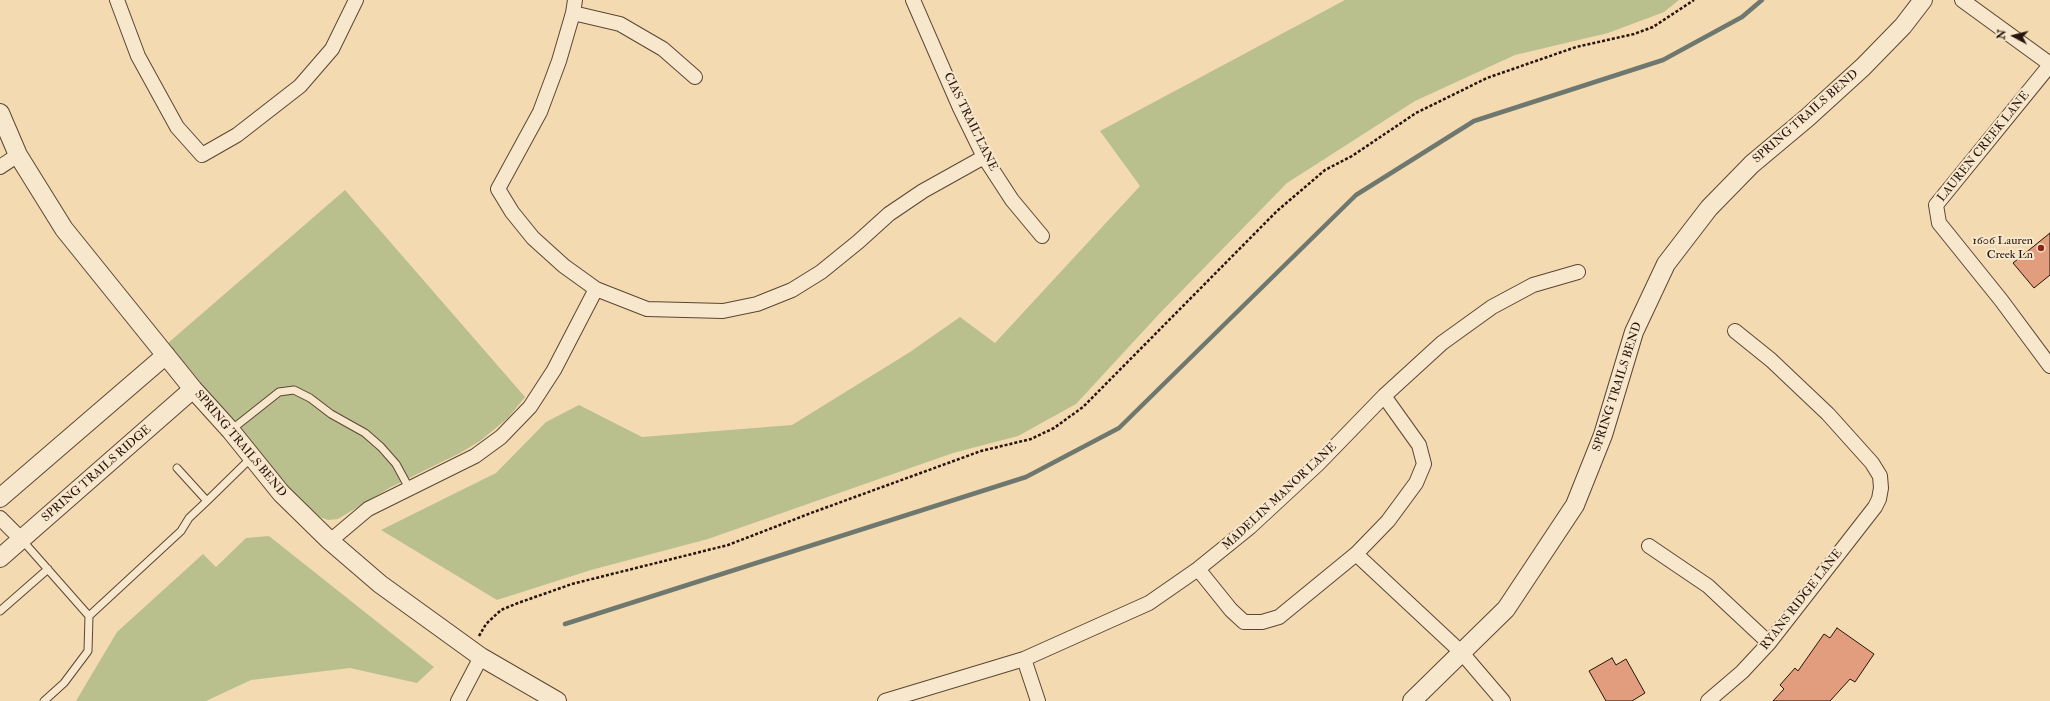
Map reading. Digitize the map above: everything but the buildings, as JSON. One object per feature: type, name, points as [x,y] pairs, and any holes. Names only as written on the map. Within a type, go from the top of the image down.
[{"type":"street","points":[[117,0],[138,56],[178,127],[202,155],[237,135],[300,86],[332,50],[356,0]]},
{"type":"street","name":"CIAS TRAIL LANE","points":[[913,0],[960,108],[984,157],[1012,200],[1042,236]]},
{"type":"street","name":"SPRING TRAILS BEND","points":[[1412,701],[1506,609],[1575,505],[1603,435],[1634,332],[1666,264],[1709,208],[1752,164],[1863,67],[1903,26],[1923,0]]},
{"type":"street","points":[[1962,0],[2050,65]]},
{"type":"street","points":[[695,77],[663,49],[620,24],[574,6],[559,61],[540,112],[498,189],[512,212],[533,238],[564,266],[596,288],[647,308],[694,312],[723,311],[757,304],[792,290],[827,267],[889,214],[923,191],[984,157]]},
{"type":"street","name":"LAUREN CREEK LANE","points":[[2050,65],[1936,205],[1939,223],[2001,300],[2050,366]]},
{"type":"street","name":"SPRING TRAILS BEND","points":[[0,112],[18,155],[64,229],[193,389],[231,431],[251,458],[281,493],[330,542],[380,584],[476,654],[557,701]]},
{"type":"street","points":[[0,167],[18,155]]},
{"type":"street","name":"MADELIN MANOR LANE","points":[[885,701],[1024,659],[1149,603],[1198,568],[1250,527],[1318,464],[1384,396],[1442,343],[1492,307],[1533,285],[1578,272]]},
{"type":"street","points":[[330,542],[368,509],[475,456],[501,437],[530,407],[554,370],[596,288]]},
{"type":"street","name":"RYANS RIDGE LANE","points":[[1708,701],[1742,672],[1769,643],[1875,507],[1880,499],[1881,488],[1880,476],[1872,463],[1828,414],[1771,360],[1734,331]]},
{"type":"street","points":[[0,498],[166,355]]},
{"type":"street","name":"SPRING TRAILS RIDGE","points":[[0,558],[193,389]]},
{"type":"street","points":[[1198,568],[1231,610],[1244,622],[1262,622],[1279,617],[1356,554],[1388,521],[1416,483],[1424,464],[1420,445],[1384,396]]},
{"type":"street","points":[[0,518],[22,540]]},
{"type":"street","points":[[1650,546],[1708,586],[1769,643]]},
{"type":"street","points":[[1356,554],[1462,653],[1503,701]]},
{"type":"street","points":[[458,701],[476,654]]},
{"type":"street","points":[[1024,659],[1038,701]]},
{"type":"lane","points":[[231,431],[279,392],[294,390],[310,398],[331,414],[365,433],[381,447],[396,464],[409,488]]},
{"type":"lane","points":[[88,616],[181,531],[189,518],[251,458]]},
{"type":"lane","points":[[177,468],[207,500]]},
{"type":"lane","points":[[22,540],[88,616],[88,651],[64,683],[44,701]]},
{"type":"lane","points":[[0,611],[48,569]]},
{"type":"path","points":[[476,654],[486,624],[501,610],[572,584],[728,546],[811,512],[982,451],[1031,439],[1054,428],[1083,407],[1277,211],[1325,170],[1352,156],[1416,113],[1486,78],[1576,47],[1640,32],[1653,27],[1694,0]]},
{"type":"green space","points":[[1345,0],[1679,0],[1664,12],[1608,33],[1515,55],[1415,101],[1287,183],[1160,313],[1076,404],[1018,436],[953,453],[708,539],[591,570],[497,600],[381,530],[496,473],[546,422],[579,405],[642,437],[792,425],[910,352],[960,317],[995,343],[1140,186],[1100,131]]},
{"type":"green space","points":[[345,190],[525,397],[508,418],[480,441],[460,453],[391,487],[338,519],[328,520],[320,517],[292,491],[168,343]]},
{"type":"green space","points":[[269,536],[434,667],[417,683],[350,668],[251,680],[206,701],[76,701],[117,632],[203,554],[216,567],[246,538]]},
{"type":"waterway","points":[[565,624],[1026,477],[1119,428],[1356,195],[1474,121],[1663,60],[1742,17],[1762,0]]},
{"type":"place","name":"1606 Lauren Creek Ln","points":[[2041,248]]}]
